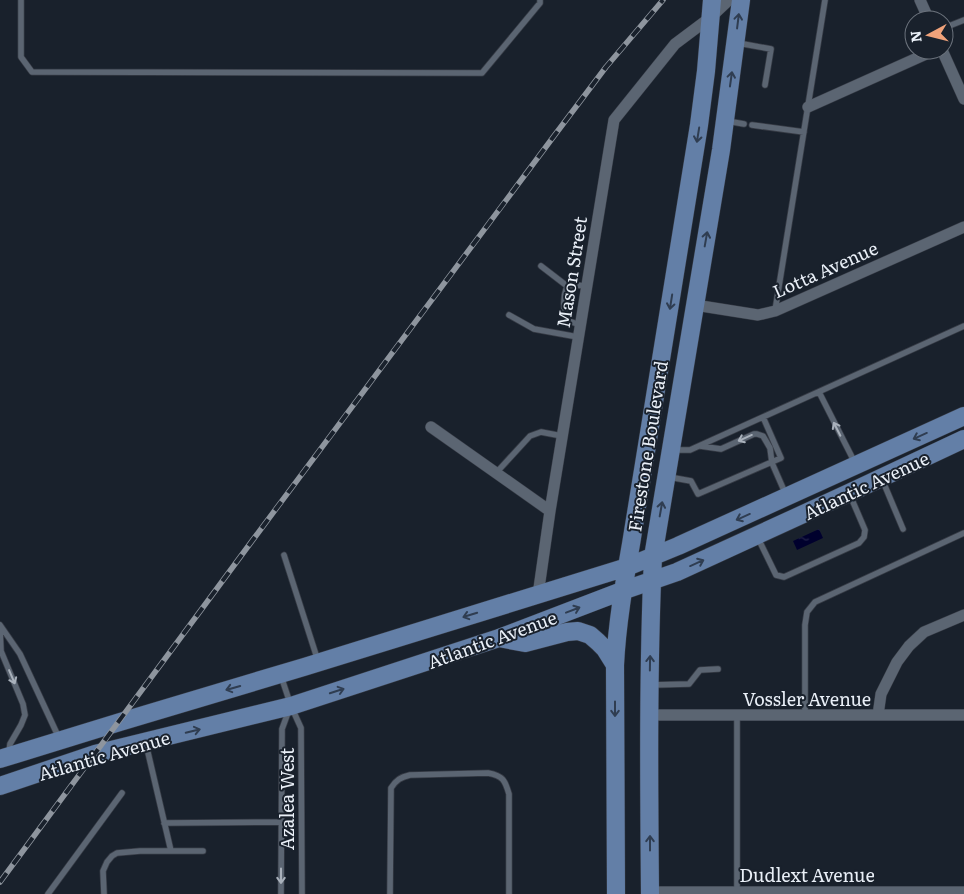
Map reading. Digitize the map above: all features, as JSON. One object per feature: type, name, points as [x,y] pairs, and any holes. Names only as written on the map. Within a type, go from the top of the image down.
[{"type":"main road","name":"Firestone Boulevard","points":[[650,893],[649,685],[653,557],[725,121],[741,0]]},
{"type":"main road","name":"Firestone Boulevard","points":[[616,894],[616,638],[622,591],[685,220],[706,71],[712,8]]},
{"type":"main road","points":[[685,220],[690,250],[685,284],[695,305]]},
{"type":"main road","name":"Atlantic Avenue","points":[[5,758],[627,567],[787,497],[964,416]]},
{"type":"main road","name":"Atlantic Avenue","points":[[0,786],[95,754],[291,706],[499,638],[677,572],[964,439]]},
{"type":"main road","points":[[499,638],[525,643],[578,631],[590,635],[598,642],[615,665]]},
{"type":"street","name":"Mason Street","points":[[538,595],[550,510],[614,120],[675,44],[712,8],[729,0]]},
{"type":"street","points":[[808,107],[913,60]]},
{"type":"street","points":[[947,60],[964,98]]},
{"type":"street","name":"Lotta Avenue","points":[[695,305],[758,315],[775,311],[964,227]]},
{"type":"street","points":[[431,427],[550,510]]},
{"type":"street","points":[[878,715],[881,694],[897,662],[909,646],[930,628],[964,615]]},
{"type":"street","name":"Vossler Avenue","points":[[649,715],[964,715]]},
{"type":"street","name":"Dudlext Avenue","points":[[650,893],[964,892]]},
{"type":"lane","points":[[21,0],[20,57],[32,72],[482,73],[540,3],[540,0]]},
{"type":"lane","points":[[775,311],[825,0]]},
{"type":"lane","points":[[736,42],[771,49],[765,85]]},
{"type":"lane","points":[[725,121],[744,124]]},
{"type":"lane","points":[[752,125],[804,132]]},
{"type":"lane","points":[[541,266],[567,286],[587,286]]},
{"type":"lane","points":[[567,286],[564,308],[566,317],[569,321],[580,325]]},
{"type":"lane","points":[[508,315],[534,329],[578,337]]},
{"type":"lane","points":[[671,450],[690,450],[700,446],[964,326]]},
{"type":"lane","points":[[819,392],[856,465]]},
{"type":"lane","points":[[667,476],[691,481],[698,494],[781,458],[763,417]]},
{"type":"lane","points":[[496,473],[530,436],[541,432],[562,436]]},
{"type":"lane","points":[[700,446],[721,449],[754,434],[760,434],[765,438],[770,448],[772,463],[787,497]]},
{"type":"lane","points":[[882,478],[903,529]]},
{"type":"lane","points":[[757,536],[776,575],[784,577],[858,543],[864,537],[865,530],[849,493]]},
{"type":"lane","points":[[805,715],[805,625],[807,612],[815,602],[964,533]]},
{"type":"lane","points":[[284,555],[319,662]]},
{"type":"lane","points":[[0,625],[20,654],[60,740]]},
{"type":"lane","points":[[0,630],[1,651],[23,704],[25,715],[5,758]]},
{"type":"lane","points":[[649,685],[689,684],[700,670],[718,669]]},
{"type":"lane","name":"Azalea West","points":[[280,674],[301,728],[302,894]]},
{"type":"lane","name":"Azalea West","points":[[280,894],[282,730],[291,706]]},
{"type":"lane","points":[[737,715],[737,893]]},
{"type":"lane","points":[[146,742],[171,851]]},
{"type":"lane","points":[[390,894],[391,788],[396,781],[410,775],[488,773],[500,776],[506,783],[509,794],[510,894]]},
{"type":"lane","points":[[48,894],[122,793]]},
{"type":"lane","points":[[164,822],[281,822]]},
{"type":"lane","points":[[104,894],[103,871],[107,862],[117,853],[125,851],[204,851]]},
{"type":"water","points":[[819,529],[823,538],[797,550],[793,541]]},
{"type":"railway","points":[[0,882],[554,136],[606,67],[663,0]]}]
